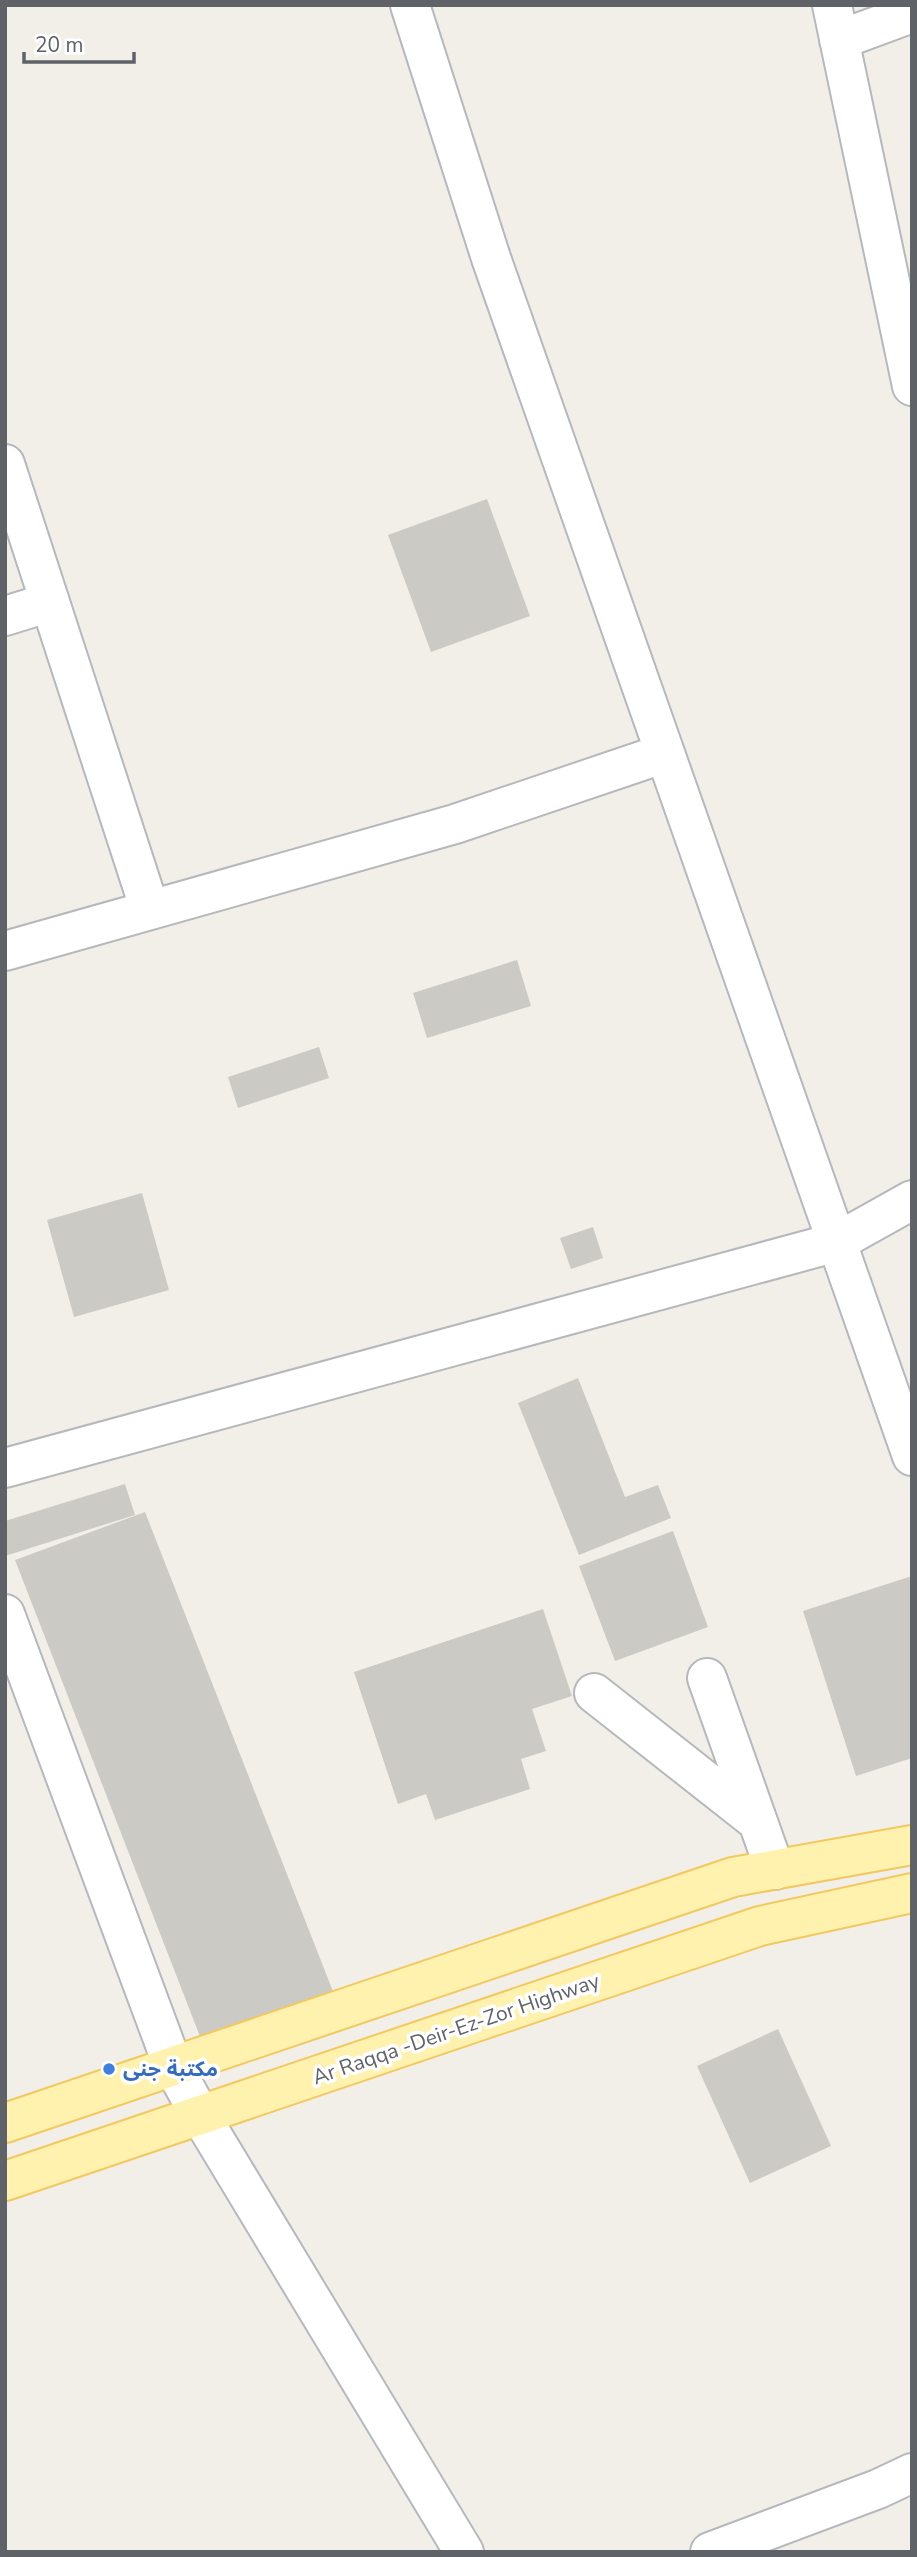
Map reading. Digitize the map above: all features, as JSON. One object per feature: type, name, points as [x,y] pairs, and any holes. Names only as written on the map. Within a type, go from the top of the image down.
[{"type":"main road","points":[[5,2123],[733,1877],[912,1845]]},
{"type":"main road","name":"Ar Raqqa -Deir-Ez-Zor Highway","points":[[5,2181],[760,1926],[912,1893]]},
{"type":"street","points":[[410,5],[491,258],[912,1455]]},
{"type":"street","points":[[912,13],[835,23],[912,386]]},
{"type":"street","points":[[5,464],[150,910]]},
{"type":"street","points":[[5,615],[50,602]]},
{"type":"street","points":[[5,951],[455,824],[665,753]]},
{"type":"street","points":[[5,1468],[836,1242],[912,1200]]},
{"type":"street","points":[[5,1614],[173,2066],[464,2552]]},
{"type":"street","points":[[707,1678],[775,1870]]},
{"type":"street","points":[[594,1693],[758,1822]]},
{"type":"street","points":[[710,2552],[878,2489],[912,2473]]},
{"type":"building","points":[[487,499],[530,616],[431,652],[388,535]]},
{"type":"building","points":[[517,960],[531,1006],[427,1038],[413,993]]},
{"type":"building","points":[[319,1047],[329,1078],[238,1108],[228,1077]]},
{"type":"building","points":[[142,1193],[169,1290],[74,1317],[47,1220]]},
{"type":"building","points":[[593,1227],[603,1258],[571,1269],[560,1238]]},
{"type":"building","points":[[578,1378],[625,1497],[658,1485],[671,1518],[579,1555],[518,1403]]},
{"type":"building","points":[[125,1484],[135,1515],[5,1556],[5,1521]]},
{"type":"building","points":[[145,1512],[334,1994],[201,2039],[15,1560]]},
{"type":"building","points":[[673,1531],[708,1627],[615,1661],[579,1566]]},
{"type":"building","points":[[912,1576],[912,1758],[856,1776],[803,1611]]},
{"type":"building","points":[[543,1609],[572,1696],[532,1709],[546,1751],[521,1759],[530,1789],[435,1820],[426,1794],[398,1804],[354,1672]]},
{"type":"building","points":[[778,2029],[831,2146],[750,2183],[697,2066]]},
{"type":"place","name":"مكتبة جنى","points":[[109,2069]]}]
